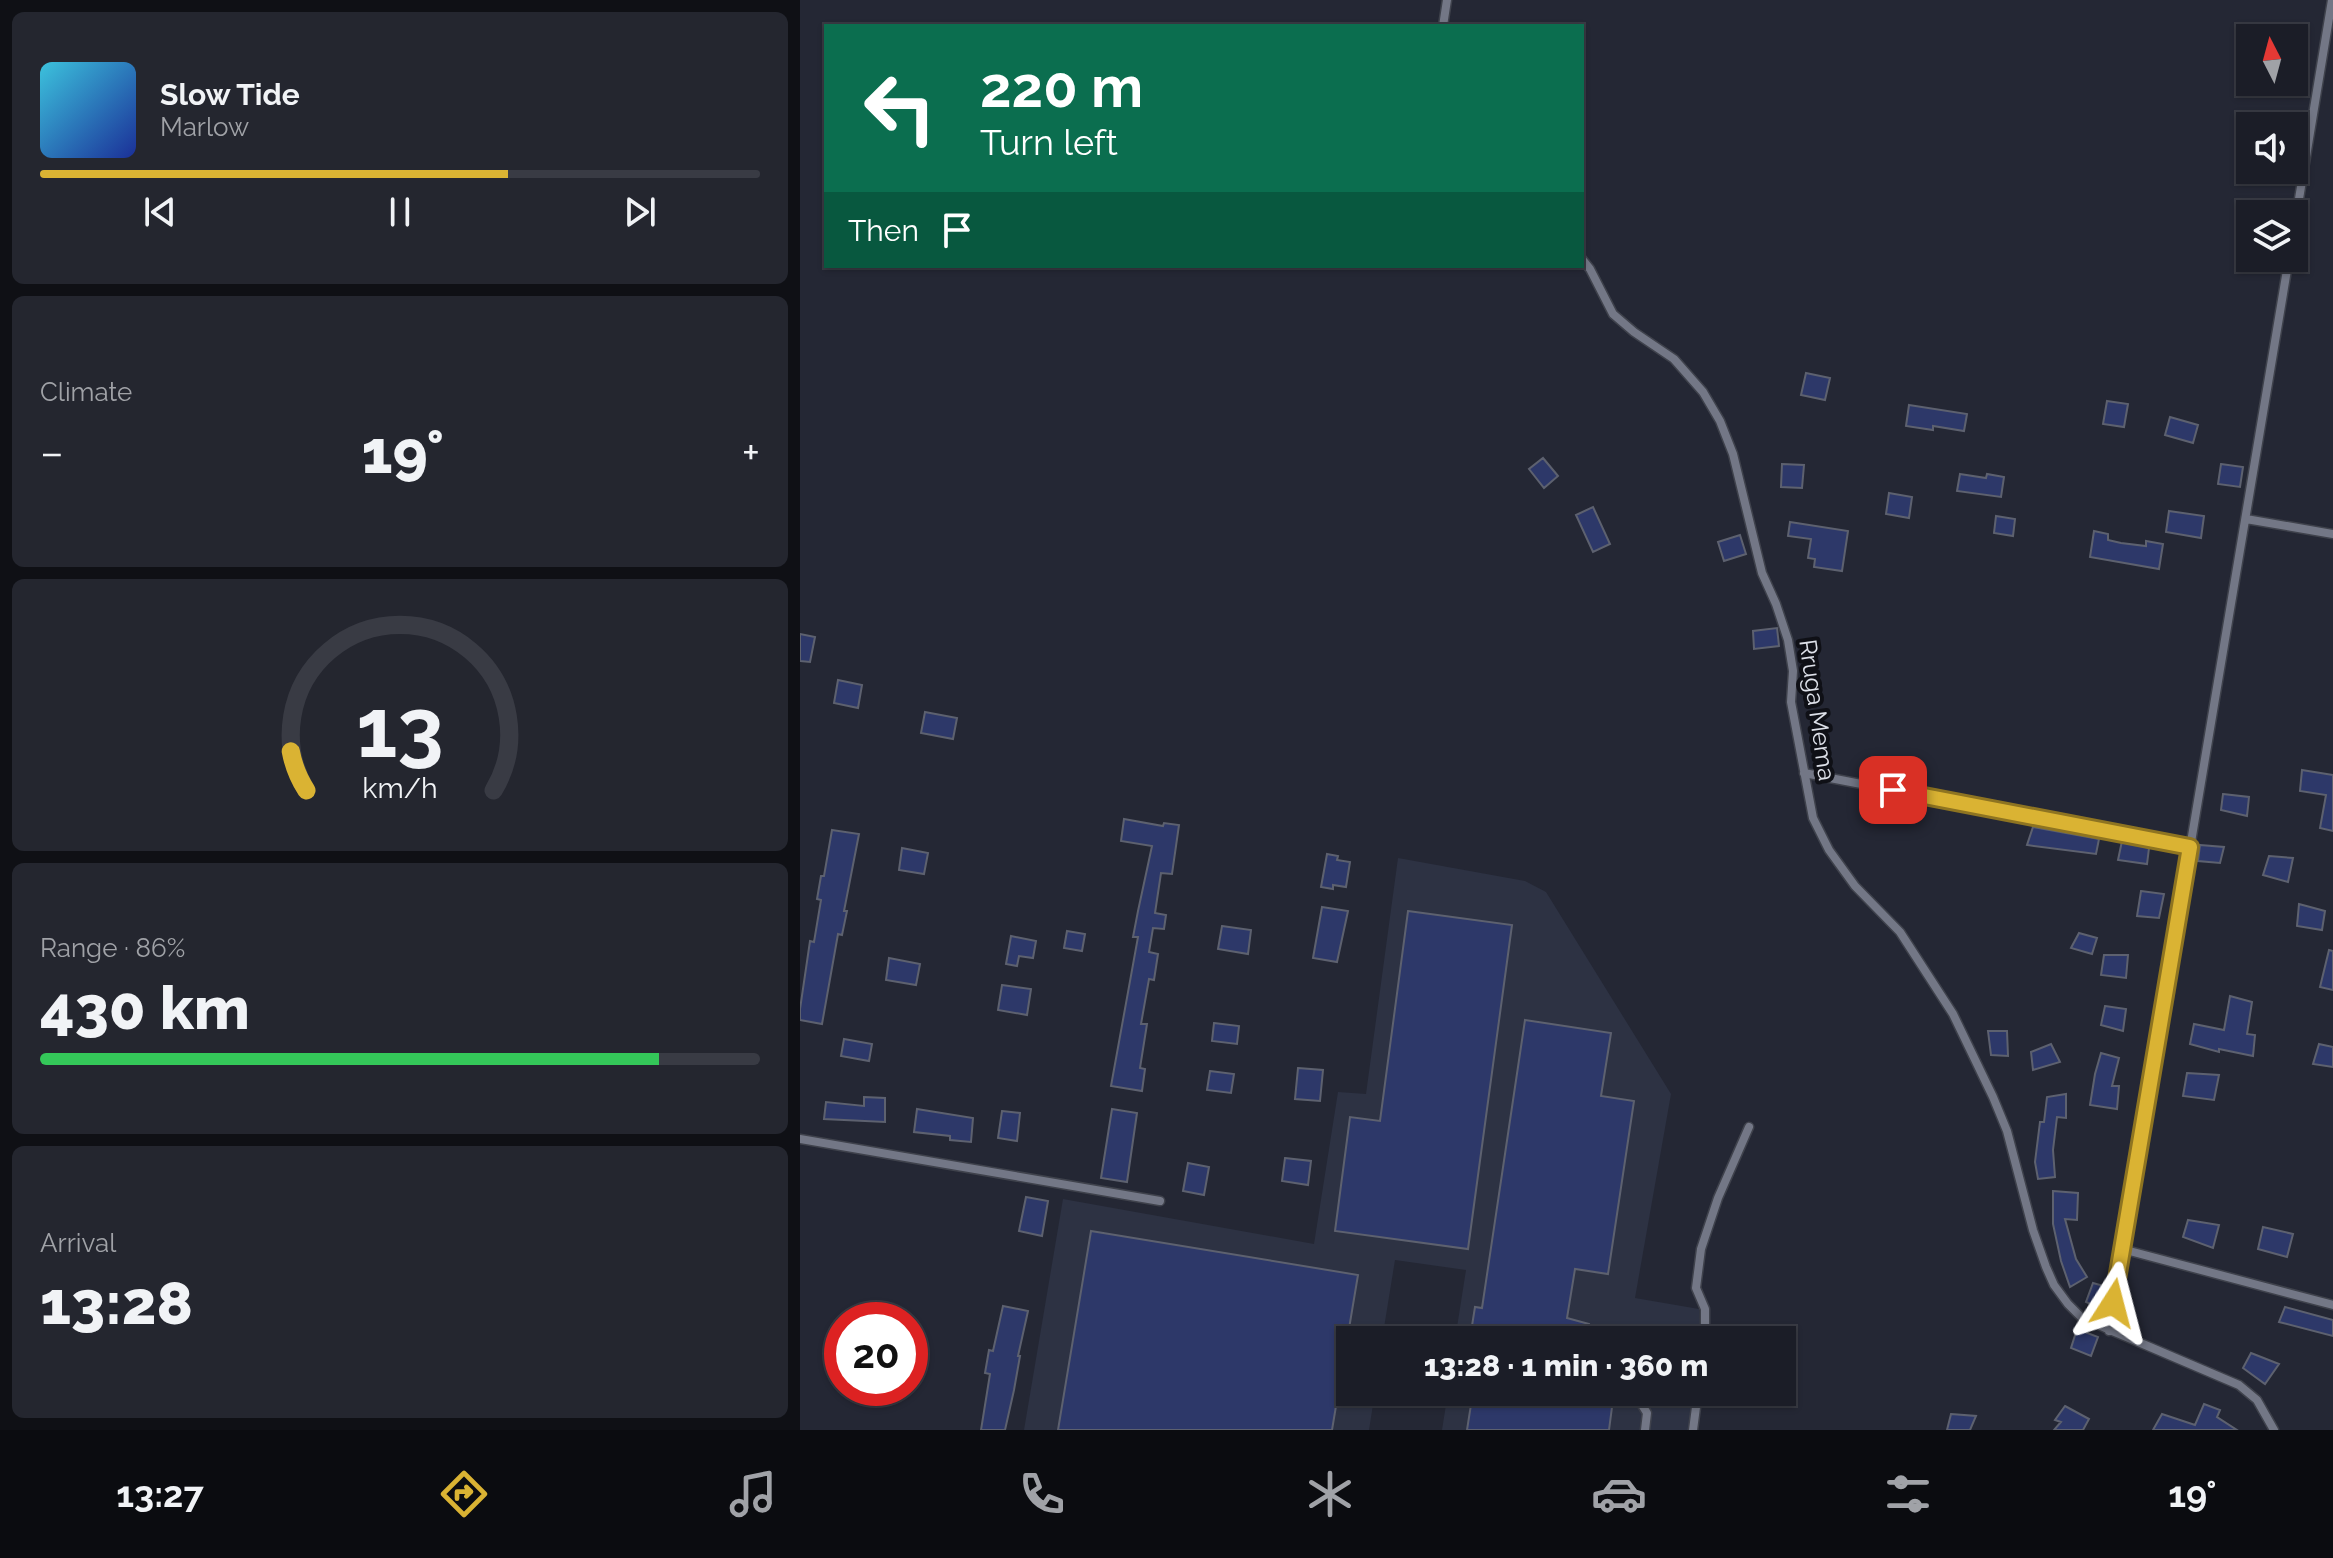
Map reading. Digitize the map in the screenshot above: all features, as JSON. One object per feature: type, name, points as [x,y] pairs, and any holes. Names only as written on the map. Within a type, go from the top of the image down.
[{"type":"lane","points":[[1443,24],[1447,0]]},
{"type":"lane","points":[[2299,200],[2332,0]]},
{"type":"lane","name":"Rruga Mema","points":[[1584,262],[1613,314],[1674,359],[1703,392],[1720,421],[1733,454],[1762,573],[1788,640],[1793,671],[1791,702],[1813,818],[1829,850],[1855,886],[1900,932],[1960,1028],[2007,1131],[2033,1230],[2054,1285],[2082,1318],[2239,1385],[2257,1400],[2274,1430]]},
{"type":"lane","points":[[2109,1331],[2287,272]]},
{"type":"lane","points":[[2246,519],[2333,534]]},
{"type":"lane","points":[[1804,773],[2190,847]]},
{"type":"lane","points":[[1705,1326],[1705,1309],[1696,1288],[1701,1249],[1718,1198],[1749,1127]]},
{"type":"lane","points":[[800,1139],[1160,1201]]},
{"type":"lane","points":[[2122,1249],[2333,1305]]},
{"type":"lane","points":[[1643,1406],[1647,1413],[1645,1430]]},
{"type":"lane","points":[[1693,1430],[1696,1406]]},
{"type":"shaded area","points":[[1398,858],[1525,881],[1546,892],[1671,1094],[1635,1298],[1699,1309],[1700,1326],[1457,1326],[1466,1270],[1395,1260],[1384,1326],[1336,1326],[1336,1406],[1373,1406],[1369,1430],[1024,1430],[1063,1199],[1314,1244],[1338,1092],[1366,1094]]},
{"type":"shaded area","points":[[1446,1406],[1692,1406],[1689,1430],[1442,1430]]},
{"type":"building","points":[[1806,373],[1830,378],[1825,400],[1801,395]]},
{"type":"building","points":[[2107,401],[2128,404],[2124,427],[2103,424]]},
{"type":"building","points":[[1909,405],[1967,414],[1964,431],[1906,426]]},
{"type":"building","points":[[2170,417],[2198,425],[2193,443],[2165,435]]},
{"type":"building","points":[[1543,458],[1558,476],[1544,488],[1529,469]]},
{"type":"building","points":[[1782,464],[1804,465],[1802,488],[1781,487]]},
{"type":"building","points":[[2221,464],[2243,467],[2240,487],[2218,484]]},
{"type":"building","points":[[1960,474],[2004,477],[2001,497],[1957,491]]},
{"type":"building","points":[[1889,493],[1912,497],[1909,518],[1886,514]]},
{"type":"building","points":[[1593,507],[1610,544],[1593,552],[1576,515]]},
{"type":"building","points":[[2169,511],[2204,516],[2201,538],[2166,532]]},
{"type":"building","points":[[1996,516],[2015,519],[2013,536],[1994,533]]},
{"type":"building","points":[[1790,522],[1848,531],[1842,571],[1814,567],[1815,559],[1808,558],[1811,539],[1788,536]]},
{"type":"building","points":[[2094,531],[2108,534],[2108,540],[2121,543],[2146,546],[2146,541],[2163,544],[2159,569],[2090,557]]},
{"type":"building","points":[[1740,535],[1746,554],[1724,561],[1718,542]]},
{"type":"building","points":[[1777,628],[1779,646],[1754,649],[1753,631]]},
{"type":"building","points":[[800,634],[815,637],[810,662],[800,661]]},
{"type":"building","points":[[838,680],[862,685],[858,708],[834,703]]},
{"type":"building","points":[[925,712],[957,718],[953,739],[921,733]]},
{"type":"building","points":[[2302,770],[2333,775],[2333,831],[2320,828],[2326,795],[2300,791]]},
{"type":"building","points":[[2223,794],[2249,797],[2247,816],[2221,810]]},
{"type":"building","points":[[1124,819],[1163,826],[1164,823],[1179,825],[1172,874],[1161,873],[1155,913],[1166,915],[1164,929],[1153,928],[1149,952],[1158,954],[1154,980],[1149,979],[1141,1024],[1147,1024],[1140,1068],[1145,1069],[1142,1091],[1111,1086],[1138,937],[1133,937],[1152,846],[1121,841]]},
{"type":"building","points":[[2033,827],[2099,839],[2096,854],[2027,845]]},
{"type":"building","points":[[832,830],[859,834],[844,911],[847,911],[842,935],[838,934],[822,1024],[800,1020],[800,1009],[810,941],[814,942],[821,900],[817,899],[821,876],[824,876]]},
{"type":"building","points":[[2122,841],[2149,848],[2147,864],[2118,860]]},
{"type":"building","points":[[2200,845],[2224,847],[2220,863],[2198,861]]},
{"type":"building","points":[[902,848],[928,853],[924,874],[899,870]]},
{"type":"building","points":[[1327,854],[1350,862],[1346,887],[1321,887]]},
{"type":"building","points":[[2269,856],[2293,858],[2288,882],[2263,875]]},
{"type":"building","points":[[2141,891],[2164,894],[2159,918],[2137,916]]},
{"type":"building","points":[[2299,904],[2325,911],[2322,930],[2297,926]]},
{"type":"building","points":[[1322,907],[1348,911],[1337,962],[1313,958]]},
{"type":"building","points":[[1408,911],[1512,925],[1468,1249],[1335,1231],[1350,1117],[1380,1121]]},
{"type":"building","points":[[1222,926],[1251,930],[1248,954],[1218,949]]},
{"type":"building","points":[[1067,931],[1085,934],[1082,951],[1064,948]]},
{"type":"building","points":[[2079,933],[2097,938],[2092,954],[2071,948]]},
{"type":"building","points":[[1011,936],[1036,941],[1033,958],[1019,956],[1017,966],[1006,964]]},
{"type":"building","points":[[2329,950],[2333,951],[2333,990],[2320,987]]},
{"type":"building","points":[[2104,955],[2128,955],[2126,978],[2101,975]]},
{"type":"building","points":[[889,958],[920,964],[916,985],[886,980]]},
{"type":"building","points":[[1002,985],[1031,989],[1027,1015],[998,1010]]},
{"type":"building","points":[[2230,996],[2252,1002],[2247,1034],[2255,1035],[2253,1056],[2219,1049],[2219,1052],[2190,1044],[2194,1024],[2224,1030]]},
{"type":"building","points":[[2105,1006],[2126,1009],[2123,1031],[2101,1025]]},
{"type":"building","points":[[1525,1020],[1611,1033],[1601,1096],[1634,1101],[1608,1274],[1575,1269],[1567,1318],[1589,1326],[1472,1326],[1475,1307],[1482,1308]]},
{"type":"building","points":[[1214,1023],[1239,1026],[1237,1044],[1212,1041]]},
{"type":"building","points":[[1988,1031],[2007,1031],[2008,1056],[1991,1055]]},
{"type":"building","points":[[844,1039],[872,1044],[869,1061],[841,1056]]},
{"type":"building","points":[[2051,1044],[2060,1062],[2033,1070],[2031,1052]]},
{"type":"building","points":[[2319,1044],[2333,1047],[2333,1067],[2313,1064]]},
{"type":"building","points":[[2101,1053],[2119,1058],[2112,1086],[2119,1086],[2117,1109],[2090,1105]]},
{"type":"building","points":[[1298,1068],[1323,1070],[1320,1101],[1295,1099]]},
{"type":"building","points":[[1210,1071],[1234,1074],[1231,1093],[1207,1090]]},
{"type":"building","points":[[2187,1073],[2219,1075],[2214,1100],[2183,1096]]},
{"type":"building","points":[[2066,1094],[2066,1118],[2057,1117],[2053,1150],[2055,1177],[2038,1179],[2035,1162],[2047,1097]]},
{"type":"building","points":[[864,1097],[885,1098],[885,1122],[824,1119],[826,1102],[864,1106]]},
{"type":"building","points":[[917,1109],[973,1118],[971,1142],[914,1132]]},
{"type":"building","points":[[1112,1109],[1137,1113],[1127,1182],[1101,1178]]},
{"type":"building","points":[[1002,1111],[1020,1113],[1017,1141],[998,1138]]},
{"type":"building","points":[[1285,1158],[1311,1161],[1308,1185],[1282,1181]]},
{"type":"building","points":[[1188,1163],[1209,1167],[1204,1195],[1183,1191]]},
{"type":"building","points":[[2053,1191],[2078,1193],[2077,1220],[2065,1219],[2076,1259],[2087,1277],[2070,1287],[2053,1224]]},
{"type":"building","points":[[1026,1197],[1048,1201],[1042,1236],[1019,1231]]},
{"type":"building","points":[[2188,1220],[2219,1225],[2213,1248],[2183,1237]]},
{"type":"building","points":[[2263,1227],[2293,1234],[2287,1257],[2258,1249]]},
{"type":"building","points":[[1091,1231],[1358,1275],[1349,1326],[1336,1326],[1336,1406],[1332,1430],[1058,1430]]},
{"type":"building","points":[[2093,1283],[2107,1287],[2102,1309],[2086,1302]]},
{"type":"building","points":[[1003,1306],[1028,1311],[1014,1390],[1005,1430],[981,1430],[990,1374],[985,1373],[989,1350],[993,1351]]},
{"type":"building","points":[[2285,1307],[2333,1320],[2333,1336],[2279,1322]]},
{"type":"building","points":[[2077,1329],[2098,1337],[2091,1356],[2071,1348]]},
{"type":"building","points":[[2251,1353],[2279,1364],[2265,1384],[2243,1368]]},
{"type":"building","points":[[2204,1404],[2220,1410],[2217,1417],[2237,1430],[2153,1430],[2162,1414],[2195,1425]]},
{"type":"building","points":[[1471,1406],[1612,1406],[1609,1430],[1467,1430]]},
{"type":"building","points":[[2065,1406],[2089,1419],[2083,1430],[2054,1430],[2061,1422],[2055,1420]]},
{"type":"building","points":[[1951,1414],[1976,1416],[1970,1430],[1947,1430]]},
{"type":"route","points":[[1893,790],[2190,847],[2113,1303]]}]
